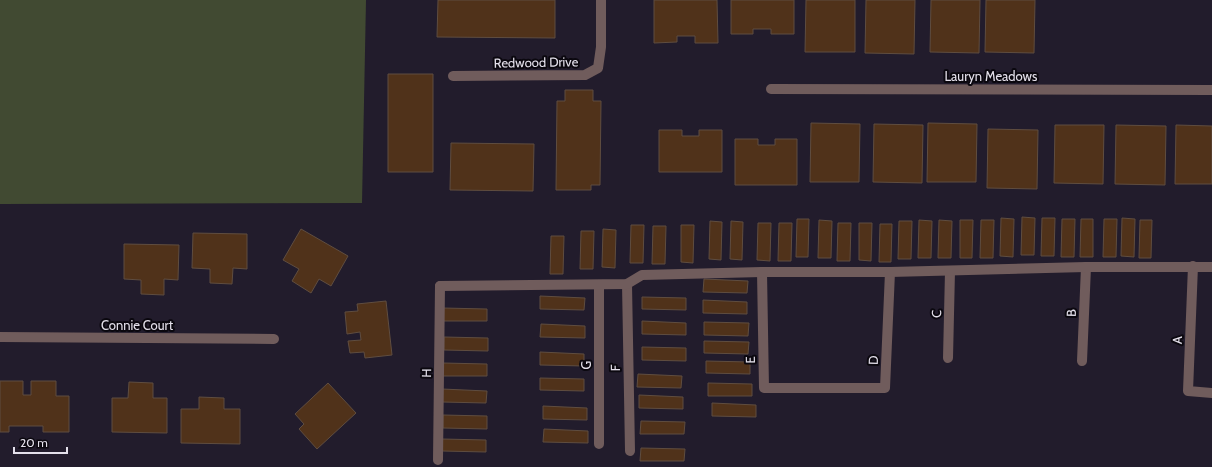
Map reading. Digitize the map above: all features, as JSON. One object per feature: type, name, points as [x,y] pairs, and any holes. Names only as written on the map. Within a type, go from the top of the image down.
[{"type":"street","name":"Redwood Drive","points":[[453,76],[585,75],[598,68],[601,47],[601,0]]},
{"type":"street","name":"Lauryn Meadows","points":[[770,89],[1212,90]]},
{"type":"street","name":"A","points":[[1193,266],[1188,391],[1212,393]]},
{"type":"street","points":[[599,285],[627,284],[642,275],[762,272],[950,271],[1086,267],[1212,267]]},
{"type":"street","name":"B","points":[[1082,361],[1086,267]]},
{"type":"street","name":"C","points":[[948,358],[950,271]]},
{"type":"street","name":"E","points":[[762,272],[764,388],[824,388]]},
{"type":"street","name":"D","points":[[824,388],[885,388],[890,272]]},
{"type":"street","name":"F","points":[[627,284],[630,451]]},
{"type":"street","name":"H","points":[[438,460],[440,286],[599,285]]},
{"type":"street","name":"G","points":[[599,285],[599,444]]},
{"type":"street","name":"Connie Court","points":[[0,337],[274,339]]},
{"type":"green space","points":[[0,0],[366,0],[362,203],[0,204]]},
{"type":"building","points":[[438,0],[555,0],[555,38],[437,37]]},
{"type":"building","points":[[654,0],[717,0],[718,43],[695,43],[695,36],[677,36],[677,42],[654,43]]},
{"type":"building","points":[[731,0],[794,0],[794,34],[771,34],[771,29],[753,29],[753,34],[731,34]]},
{"type":"building","points":[[806,0],[855,0],[855,52],[805,52]]},
{"type":"building","points":[[866,0],[915,0],[914,54],[865,53]]},
{"type":"building","points":[[931,0],[980,0],[979,53],[930,52]]},
{"type":"building","points":[[986,0],[1035,0],[1034,53],[985,52]]},
{"type":"building","points":[[388,74],[433,74],[433,172],[388,172]]},
{"type":"building","points":[[565,90],[593,90],[593,101],[601,101],[600,185],[591,185],[591,190],[556,190],[557,101],[565,101]]},
{"type":"building","points":[[811,123],[860,124],[859,182],[810,182]]},
{"type":"building","points":[[928,123],[977,124],[976,182],[927,182]]},
{"type":"building","points":[[874,124],[923,125],[922,183],[873,182]]},
{"type":"building","points":[[1055,125],[1104,125],[1103,184],[1054,183]]},
{"type":"building","points":[[1116,125],[1166,126],[1165,185],[1115,184]]},
{"type":"building","points":[[1176,125],[1212,126],[1212,184],[1175,184]]},
{"type":"building","points":[[988,129],[1038,130],[1037,189],[987,188]]},
{"type":"building","points":[[659,130],[682,130],[682,136],[699,136],[699,130],[722,130],[722,172],[659,172]]},
{"type":"building","points":[[735,139],[758,139],[758,145],[775,145],[775,139],[797,139],[797,185],[735,185]]},
{"type":"building","points":[[451,143],[534,144],[533,191],[450,190]]},
{"type":"building","points":[[1022,217],[1035,218],[1034,255],[1021,255]]},
{"type":"building","points":[[1001,218],[1014,219],[1013,257],[1000,256]]},
{"type":"building","points":[[1042,218],[1055,218],[1054,256],[1041,256]]},
{"type":"building","points":[[1122,218],[1135,219],[1134,257],[1121,256]]},
{"type":"building","points":[[797,219],[809,219],[808,257],[796,257]]},
{"type":"building","points":[[1062,219],[1075,219],[1074,257],[1061,257]]},
{"type":"building","points":[[1081,219],[1093,219],[1093,257],[1080,257]]},
{"type":"building","points":[[1104,219],[1117,219],[1116,257],[1103,257]]},
{"type":"building","points":[[819,220],[832,221],[831,258],[818,258]]},
{"type":"building","points":[[919,220],[932,221],[931,258],[918,258]]},
{"type":"building","points":[[939,220],[952,221],[951,258],[938,258]]},
{"type":"building","points":[[960,220],[973,220],[972,258],[960,258]]},
{"type":"building","points":[[981,220],[994,220],[993,258],[980,258]]},
{"type":"building","points":[[1140,220],[1152,220],[1151,258],[1139,258]]},
{"type":"building","points":[[710,221],[722,222],[721,260],[709,259]]},
{"type":"building","points":[[731,221],[743,222],[742,260],[730,259]]},
{"type":"building","points":[[899,221],[912,221],[911,259],[898,259]]},
{"type":"building","points":[[758,223],[771,223],[770,261],[757,260]]},
{"type":"building","points":[[779,223],[792,223],[791,261],[778,261]]},
{"type":"building","points":[[838,223],[851,223],[850,261],[837,261]]},
{"type":"building","points":[[859,223],[872,223],[871,261],[859,260]]},
{"type":"building","points":[[880,224],[892,224],[891,262],[879,262]]},
{"type":"building","points":[[631,225],[644,225],[643,263],[630,263]]},
{"type":"building","points":[[681,225],[694,225],[693,263],[681,262]]},
{"type":"building","points":[[653,226],[666,226],[665,264],[652,264]]},
{"type":"building","points":[[301,229],[348,256],[331,286],[319,279],[311,293],[292,281],[299,269],[283,260]]},
{"type":"building","points":[[603,229],[616,230],[615,268],[602,267]]},
{"type":"building","points":[[581,231],[594,231],[593,269],[580,269]]},
{"type":"building","points":[[193,233],[247,234],[247,269],[233,268],[232,284],[210,283],[210,269],[192,268]]},
{"type":"building","points":[[551,236],[564,236],[563,274],[550,274]]},
{"type":"building","points":[[124,244],[179,245],[178,280],[164,279],[164,295],[141,294],[141,280],[124,279]]},
{"type":"building","points":[[704,279],[748,281],[747,293],[703,292]]},
{"type":"building","points":[[540,296],[585,298],[584,310],[540,309]]},
{"type":"building","points":[[642,297],[686,298],[686,310],[642,309]]},
{"type":"building","points":[[703,300],[747,302],[747,314],[703,313]]},
{"type":"building","points":[[386,301],[392,355],[365,358],[364,352],[350,353],[348,341],[361,340],[360,332],[347,334],[345,312],[358,311],[357,304]]},
{"type":"building","points":[[443,308],[487,309],[487,321],[443,321]]},
{"type":"building","points":[[642,321],[686,323],[686,335],[642,334]]},
{"type":"building","points":[[704,322],[749,323],[748,336],[704,335]]},
{"type":"building","points":[[541,324],[585,326],[585,338],[540,337]]},
{"type":"building","points":[[444,337],[488,338],[488,351],[444,350]]},
{"type":"building","points":[[704,341],[749,342],[748,354],[704,353]]},
{"type":"building","points":[[642,347],[686,348],[686,361],[642,360]]},
{"type":"building","points":[[540,352],[584,354],[584,366],[540,365]]},
{"type":"building","points":[[706,361],[750,362],[750,374],[706,373]]},
{"type":"building","points":[[443,363],[487,364],[487,376],[442,376]]},
{"type":"building","points":[[638,374],[682,376],[681,388],[637,387]]},
{"type":"building","points":[[540,378],[584,379],[584,391],[540,390]]},
{"type":"building","points":[[0,381],[23,381],[23,395],[31,395],[31,381],[56,381],[56,396],[69,396],[69,432],[43,432],[43,426],[9,426],[9,432],[0,432]]},
{"type":"building","points":[[129,382],[153,383],[153,398],[167,398],[167,433],[112,432],[112,398],[128,398]]},
{"type":"building","points":[[328,383],[356,413],[317,449],[299,429],[304,424],[295,414]]},
{"type":"building","points":[[708,383],[752,384],[752,396],[708,396]]},
{"type":"building","points":[[442,389],[487,391],[486,403],[442,402]]},
{"type":"building","points":[[639,395],[683,397],[683,409],[639,408]]},
{"type":"building","points":[[199,397],[224,398],[224,409],[240,409],[240,444],[181,443],[181,409],[199,409]]},
{"type":"building","points":[[712,403],[756,405],[756,417],[712,416]]},
{"type":"building","points":[[543,406],[587,408],[587,420],[543,419]]},
{"type":"building","points":[[443,415],[487,416],[487,429],[443,428]]},
{"type":"building","points":[[641,421],[685,422],[684,434],[640,434]]},
{"type":"building","points":[[544,429],[588,431],[588,443],[543,442]]},
{"type":"building","points":[[442,439],[486,440],[486,452],[442,451]]},
{"type":"building","points":[[641,448],[685,449],[684,461],[640,461]]}]
